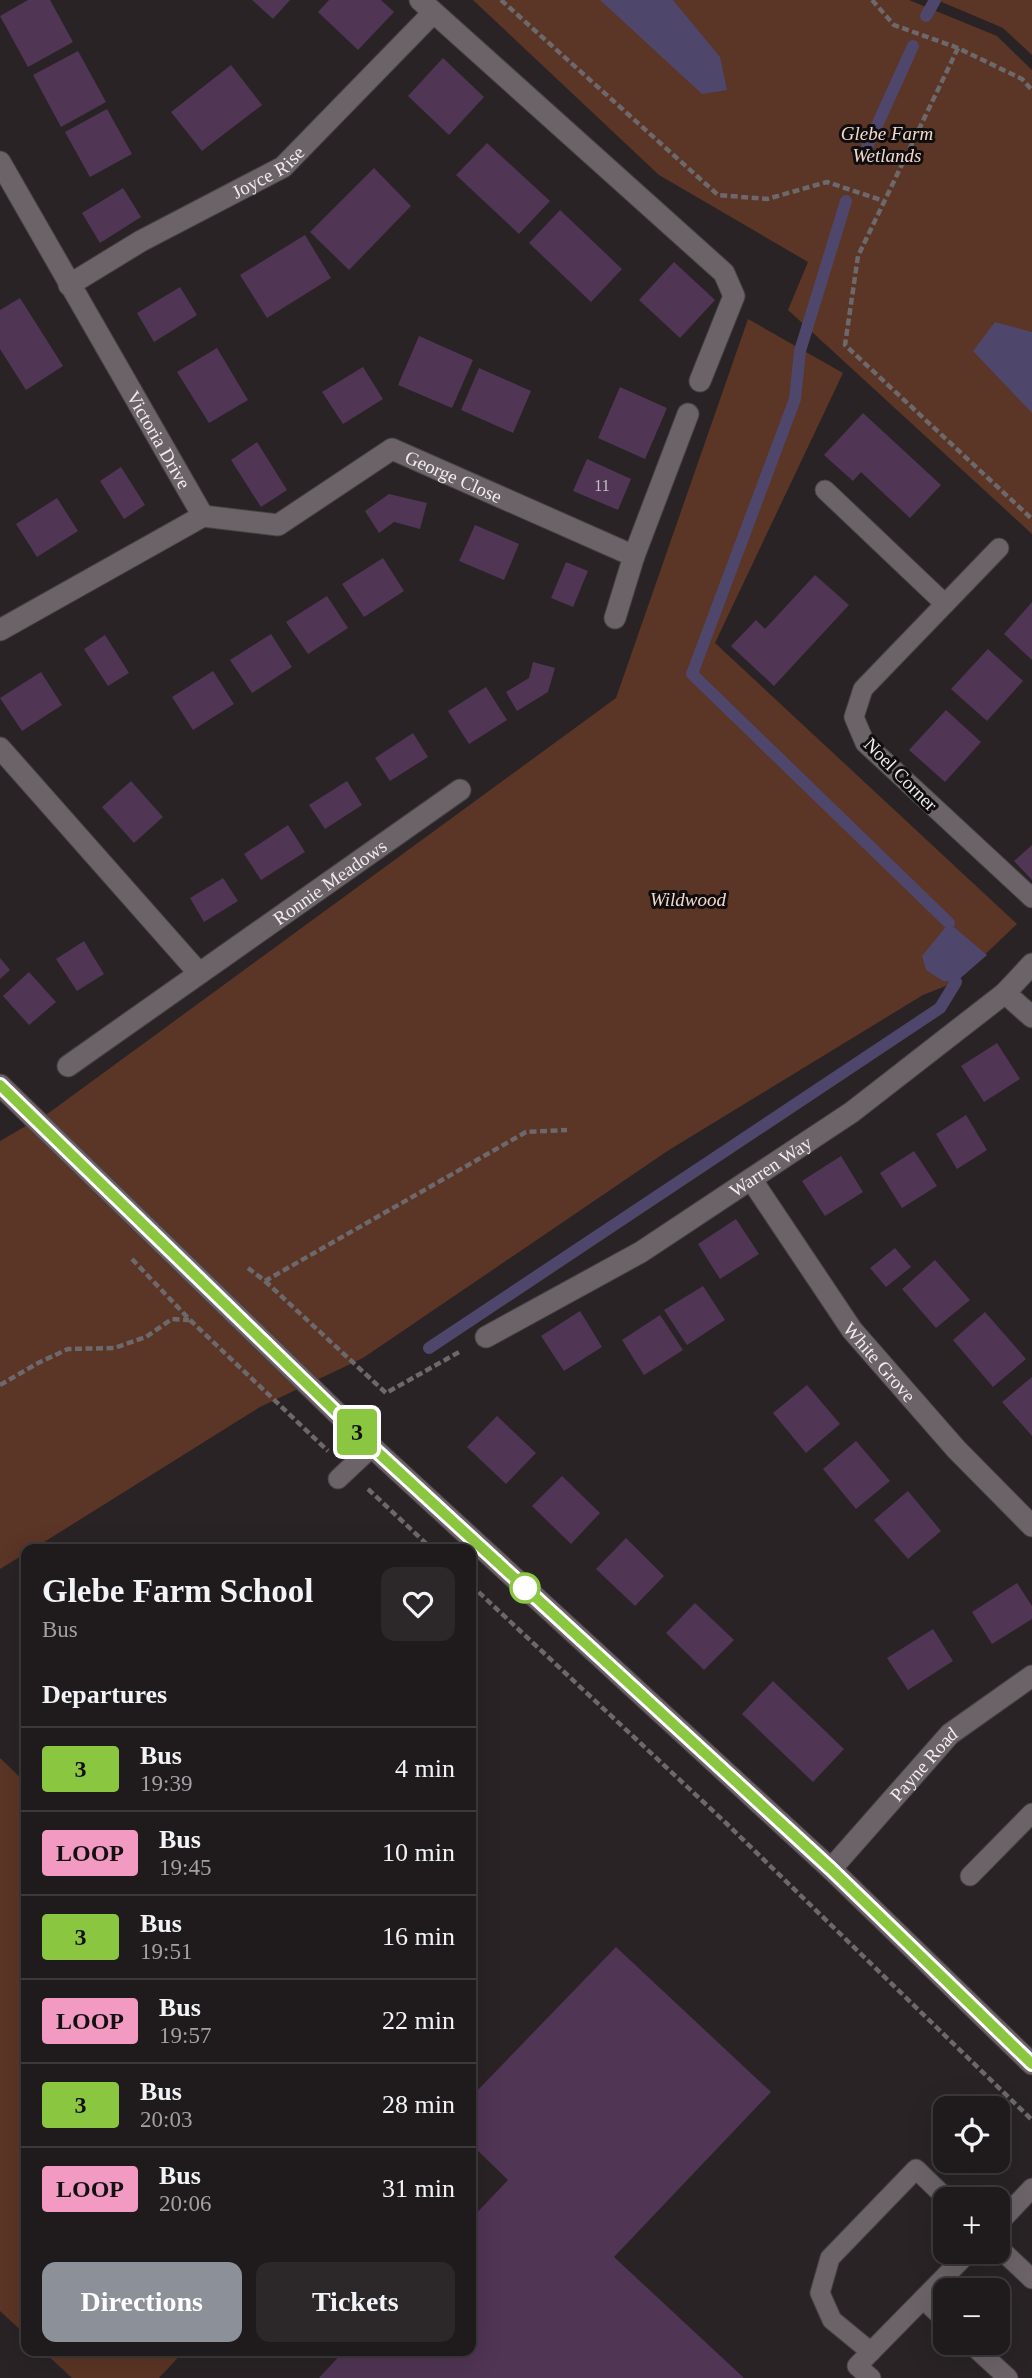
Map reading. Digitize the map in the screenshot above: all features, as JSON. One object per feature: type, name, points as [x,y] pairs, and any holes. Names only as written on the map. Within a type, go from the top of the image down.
[{"type":"street","name":"Joyce Rise","points":[[69,285],[141,241],[283,167],[426,6]]},
{"type":"street","points":[[426,6],[724,273],[734,296],[701,381]]},
{"type":"street","name":"Victoria Drive","points":[[0,162],[203,516]]},
{"type":"street","points":[[615,618],[634,556],[688,414]]},
{"type":"street","name":"George Close","points":[[203,516],[278,525],[392,449],[634,556]]},
{"type":"street","points":[[0,630],[203,516]]},
{"type":"street","points":[[0,748],[198,972]]},
{"type":"street","name":"Ronnie Meadows","points":[[68,1066],[460,790]]},
{"type":"street","name":"Warren Way","points":[[486,1337],[641,1252],[852,1112],[1005,993],[1032,964]]},
{"type":"street","points":[[1005,993],[1032,1017]]},
{"type":"street","points":[[0,1085],[372,1447],[831,1869],[1032,2064]]},
{"type":"street","name":"White Grove","points":[[751,1179],[852,1330],[957,1449],[1032,1526]]},
{"type":"street","name":"Payne Road","points":[[831,1869],[950,1734],[1032,1676]]},
{"type":"lane","points":[[825,490],[945,604]]},
{"type":"lane","name":"Noel Corner","points":[[999,548],[863,689],[854,717],[864,743],[1032,898]]},
{"type":"lane","points":[[338,1479],[372,1447]]},
{"type":"lane","points":[[970,1876],[1032,1813]]},
{"type":"lane","points":[[871,2352],[832,2320],[820,2293],[830,2258],[916,2169],[935,2187]]},
{"type":"lane","points":[[1010,2211],[1032,2188]]},
{"type":"lane","points":[[1010,2258],[1032,2278]]},
{"type":"lane","points":[[870,2378],[857,2366],[957,2264]]},
{"type":"lane","points":[[923,2299],[933,2309]]},
{"type":"lane","points":[[983,2355],[1008,2378]]},
{"type":"path","points":[[501,0],[718,195],[767,199],[827,181],[884,201]]},
{"type":"path","points":[[873,0],[894,24],[958,48],[1022,79],[1032,90]]},
{"type":"path","points":[[958,48],[858,256],[845,345],[1032,519]]},
{"type":"path","points":[[265,1281],[526,1132],[567,1130]]},
{"type":"path","points":[[248,1268],[386,1392],[486,1337]]},
{"type":"path","points":[[0,1385],[68,1349],[114,1348],[146,1337],[172,1319],[190,1320]]},
{"type":"path","points":[[476,1590],[727,1824],[1032,2120]]},
{"type":"green space","name":"Glebe Farm Wetlands","points":[[473,0],[909,0],[997,36],[1032,70],[1032,534],[788,310],[808,262],[659,175]]},
{"type":"green space","points":[[937,0],[1032,0],[1032,55],[1003,28]]},
{"type":"green space","name":"Wildwood","points":[[748,319],[843,373],[715,643],[1017,924],[956,982],[923,995],[669,1150],[363,1358],[260,1407],[41,1544],[21,1544],[21,1556],[0,1569],[0,1141],[50,1112],[616,698]]},
{"type":"green space","points":[[0,1758],[21,1778],[21,2330],[0,2311]]},
{"type":"green space","points":[[48,2356],[179,2356],[159,2378],[72,2378]]},
{"type":"shaded area","points":[[600,0],[673,0],[720,57],[727,90],[702,94]]},
{"type":"shaded area","points":[[995,322],[1032,332],[1032,413],[973,351]]},
{"type":"shaded area","points":[[949,923],[987,955],[956,982],[943,981],[926,970],[922,956]]},
{"type":"building","points":[[28,0],[50,0],[73,42],[28,67],[0,16]]},
{"type":"building","points":[[252,0],[290,0],[273,19]]},
{"type":"building","points":[[329,0],[381,0],[394,12],[358,50],[318,12]]},
{"type":"building","points":[[78,51],[106,102],[61,127],[33,75]]},
{"type":"building","points":[[443,58],[484,97],[449,135],[408,96]]},
{"type":"building","points":[[231,65],[262,105],[202,151],[171,112]]},
{"type":"building","points":[[107,109],[132,154],[90,177],[65,132]]},
{"type":"building","points":[[487,143],[550,201],[519,234],[456,175]]},
{"type":"building","points":[[374,168],[411,206],[349,270],[310,232]]},
{"type":"building","points":[[123,188],[141,217],[100,243],[82,213]]},
{"type":"building","points":[[560,210],[622,269],[591,302],[529,243]]},
{"type":"building","points":[[305,235],[331,278],[267,318],[240,275]]},
{"type":"building","points":[[674,262],[715,300],[680,338],[639,300]]},
{"type":"building","points":[[180,287],[197,315],[154,342],[137,313]]},
{"type":"building","points":[[20,298],[63,366],[26,390],[0,349],[0,310]]},
{"type":"building","points":[[419,336],[473,360],[452,408],[398,385]]},
{"type":"building","points":[[217,348],[248,400],[209,423],[177,372]]},
{"type":"building","points":[[363,367],[383,399],[343,424],[322,392]]},
{"type":"building","points":[[479,368],[531,391],[513,433],[461,410]]},
{"type":"building","points":[[620,387],[667,408],[645,459],[598,438]]},
{"type":"building","points":[[863,413],[941,485],[910,518],[861,472],[853,481],[824,455]]},
{"type":"building","points":[[257,442],[287,490],[261,507],[231,460]]},
{"type":"building","points":[[587,459],[631,479],[618,510],[573,491]]},
{"type":"building","points":[[121,467],[145,505],[124,519],[100,481]]},
{"type":"building","points":[[389,494],[427,503],[420,529],[394,522],[379,533],[365,511]]},
{"type":"building","points":[[57,498],[78,531],[37,557],[16,524]]},
{"type":"building","points":[[475,525],[519,544],[504,580],[459,561]]},
{"type":"building","points":[[383,558],[404,591],[364,617],[342,584]]},
{"type":"building","points":[[566,562],[588,571],[573,607],[551,598]]},
{"type":"building","points":[[815,575],[849,605],[774,686],[731,646],[756,620],[765,629]]},
{"type":"building","points":[[327,596],[348,628],[308,654],[286,622]]},
{"type":"building","points":[[1032,602],[1032,660],[1004,634]]},
{"type":"building","points":[[271,634],[292,667],[252,693],[230,660]]},
{"type":"building","points":[[105,635],[129,673],[108,686],[84,649]]},
{"type":"building","points":[[988,649],[1023,681],[987,721],[951,689]]},
{"type":"building","points":[[533,662],[555,668],[548,692],[517,711],[506,692],[529,678]]},
{"type":"building","points":[[213,671],[234,704],[193,730],[172,697]]},
{"type":"building","points":[[41,672],[62,705],[22,731],[0,698]]},
{"type":"building","points":[[486,687],[507,720],[469,744],[448,711]]},
{"type":"building","points":[[946,710],[981,742],[945,782],[909,750]]},
{"type":"building","points":[[413,733],[428,757],[390,781],[375,758]]},
{"type":"building","points":[[131,781],[163,817],[134,843],[102,807]]},
{"type":"building","points":[[347,781],[362,805],[325,829],[309,805]]},
{"type":"building","points":[[288,825],[305,852],[261,880],[244,854]]},
{"type":"building","points":[[1032,845],[1032,880],[1014,861]]},
{"type":"building","points":[[223,878],[238,901],[204,922],[190,898]]},
{"type":"building","points":[[84,941],[104,974],[77,991],[56,959]]},
{"type":"building","points":[[0,958],[10,970],[0,979]]},
{"type":"building","points":[[29,972],[56,1002],[29,1025],[3,996]]},
{"type":"building","points":[[997,1043],[1020,1079],[984,1102],[961,1066]]},
{"type":"building","points":[[966,1115],[987,1150],[957,1169],[936,1134]]},
{"type":"building","points":[[914,1151],[937,1186],[902,1208],[880,1173]]},
{"type":"building","points":[[841,1156],[863,1192],[825,1216],[802,1181]]},
{"type":"building","points":[[736,1219],[759,1254],[720,1279],[698,1244]]},
{"type":"building","points":[[895,1248],[911,1267],[886,1287],[870,1268]]},
{"type":"building","points":[[935,1260],[970,1300],[936,1328],[902,1289]]},
{"type":"building","points":[[703,1286],[725,1320],[687,1345],[664,1310]]},
{"type":"building","points":[[580,1311],[602,1347],[564,1371],[541,1336]]},
{"type":"building","points":[[985,1312],[1026,1359],[993,1387],[953,1340]]},
{"type":"building","points":[[660,1315],[683,1350],[644,1375],[622,1340]]},
{"type":"building","points":[[1032,1377],[1032,1436],[1002,1402]]},
{"type":"building","points":[[807,1385],[840,1424],[806,1453],[773,1413]]},
{"type":"building","points":[[497,1416],[536,1453],[506,1484],[467,1447]]},
{"type":"building","points":[[856,1441],[890,1481],[856,1509],[823,1469]]},
{"type":"building","points":[[562,1476],[600,1513],[571,1544],[532,1506]]},
{"type":"building","points":[[908,1491],[941,1531],[908,1559],[874,1520]]},
{"type":"building","points":[[626,1538],[664,1576],[635,1606],[596,1569]]},
{"type":"building","points":[[1017,1583],[1032,1606],[1032,1619],[992,1644],[972,1612]]},
{"type":"building","points":[[695,1603],[734,1640],[704,1670],[666,1633]]},
{"type":"building","points":[[933,1629],[953,1661],[908,1690],[887,1658]]},
{"type":"building","points":[[773,1681],[844,1749],[813,1782],[742,1714]]},
{"type":"building","points":[[616,1947],[771,2092],[614,2257],[744,2378],[319,2378],[339,2356],[476,2356],[476,2214],[508,2180],[476,2149],[476,2092]]},
{"type":"waterway","points":[[926,16],[935,0]]},
{"type":"waterway","points":[[864,154],[913,46]]},
{"type":"waterway","points":[[846,201],[800,351],[795,399],[692,674],[949,923]]},
{"type":"waterway","points":[[429,1348],[940,1008],[956,982]]},
{"type":"bus line","name":"3","points":[[0,1085],[372,1447],[831,1869],[1032,2064]]}]
